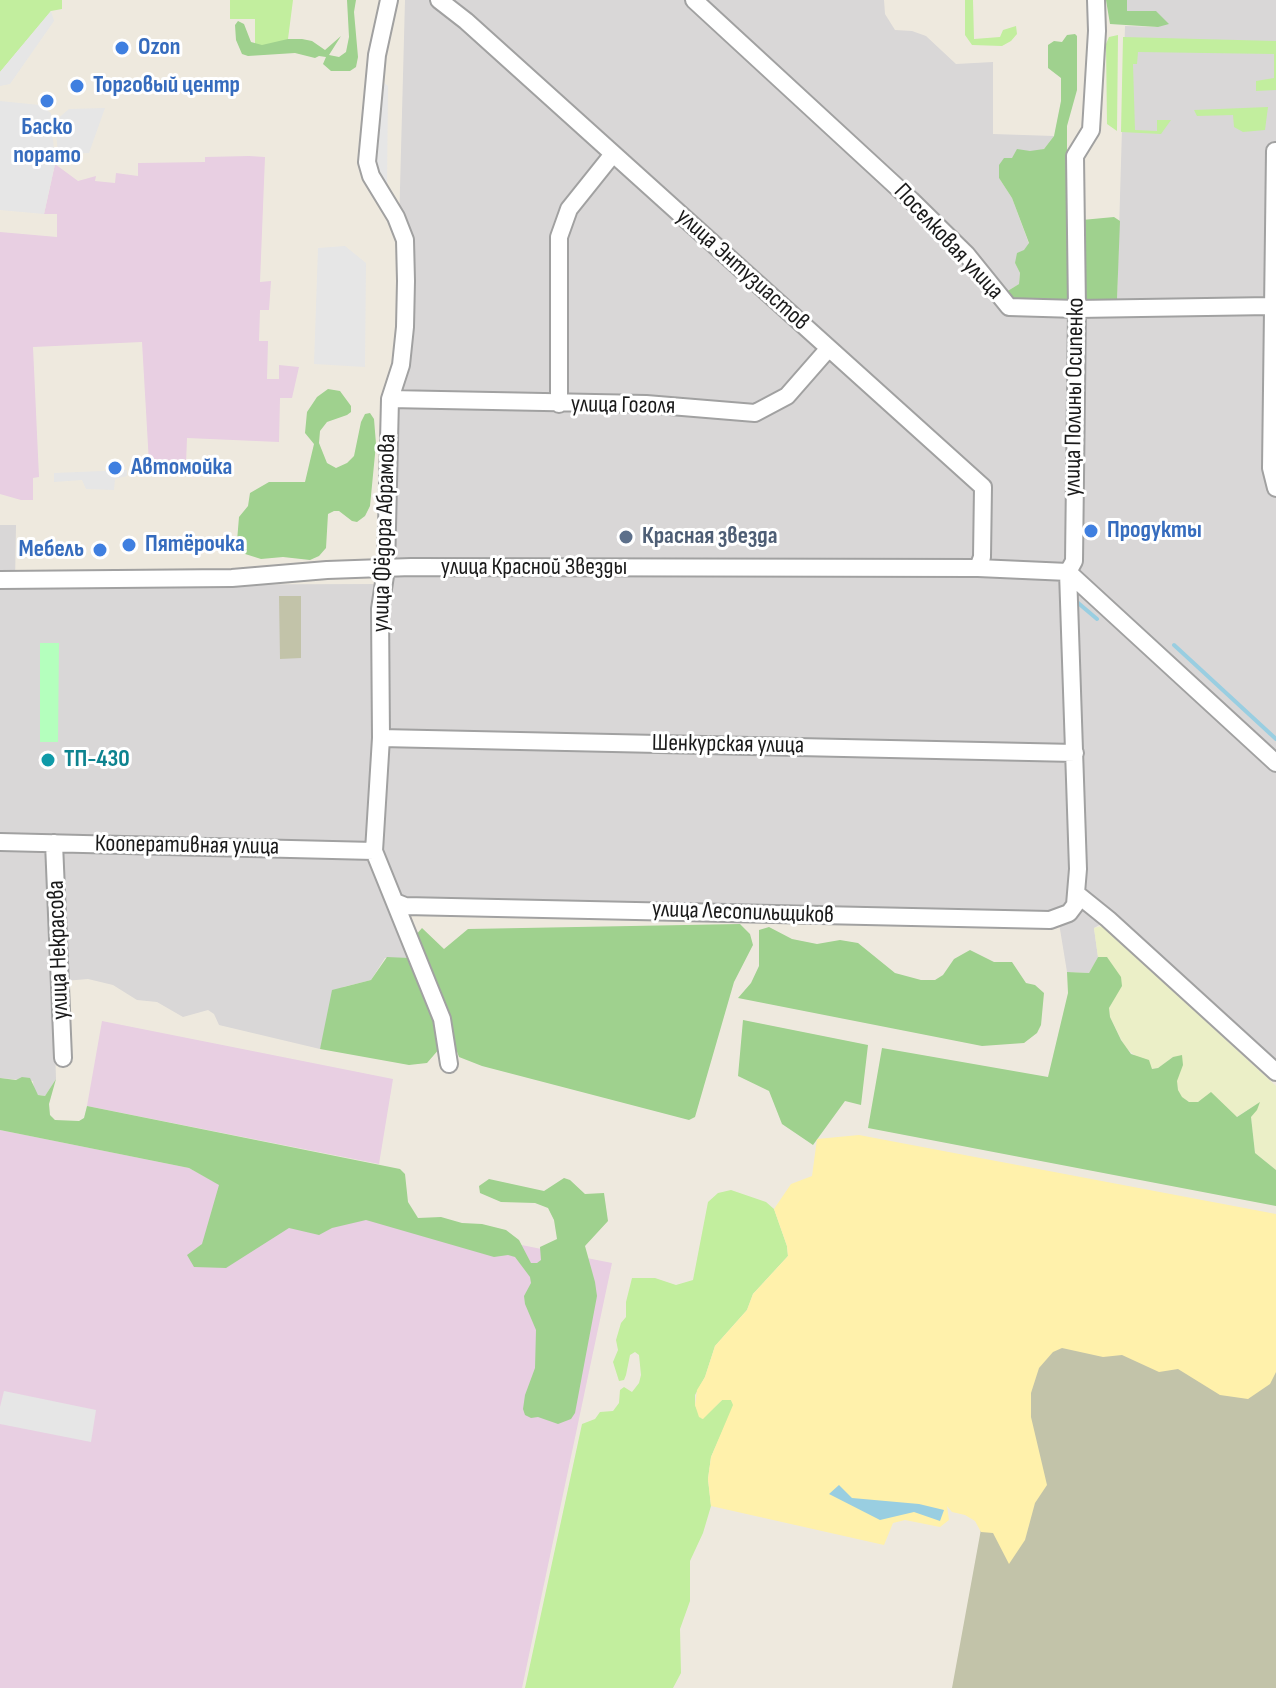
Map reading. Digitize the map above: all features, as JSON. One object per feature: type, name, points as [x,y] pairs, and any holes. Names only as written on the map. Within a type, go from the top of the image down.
[{"type":"street","name":"улица Фёдора Абрамова","points":[[389,0],[377,55],[367,162],[371,176],[396,217],[405,240],[405,327],[401,365],[390,399],[386,569],[380,609],[381,738],[374,851],[442,1019],[449,1064]]},
{"type":"street","name":"улица Энтузиастов","points":[[439,0],[983,487],[982,557],[978,568]]},
{"type":"street","name":"Поселковая улица","points":[[694,0],[911,200],[967,255],[1009,307],[1271,306]]},
{"type":"street","name":"улица Полины Осипенко","points":[[1077,894],[1068,572],[1074,561],[1075,156],[1091,130],[1096,0]]},
{"type":"street","points":[[1275,151],[1271,468],[1276,488]]},
{"type":"street","points":[[559,404],[559,237],[569,209],[613,154]]},
{"type":"street","name":"улица Гоголя","points":[[390,399],[646,404],[755,413],[787,396],[829,348]]},
{"type":"street","name":"улица Красной Звезды","points":[[0,580],[232,578],[327,570],[386,569],[978,568],[1068,572]]},
{"type":"street","points":[[1068,572],[1276,763]]},
{"type":"street","name":"Шенкурская улица","points":[[381,738],[1075,753]]},
{"type":"street","name":"Кооперативная улица","points":[[0,842],[374,851]]},
{"type":"street","name":"улица Некрасова","points":[[54,843],[63,1058]]},
{"type":"street","points":[[1077,894],[1276,1072]]},
{"type":"street","name":"улица Лесопильщиков","points":[[395,902],[405,906],[1050,920],[1069,913],[1075,905],[1077,894]]},
{"type":"shaded area","points":[[405,0],[884,0],[885,14],[895,30],[926,36],[956,64],[993,62],[993,134],[1054,136],[1044,149],[1012,158],[999,178],[1012,198],[1029,244],[1015,263],[1020,273],[1019,284],[1006,292],[1055,301],[1117,299],[1125,26],[1158,27],[1156,11],[1127,11],[1127,0],[1276,0],[1276,1063],[1117,915],[1094,928],[1098,957],[1089,973],[1067,972],[1059,923],[1048,915],[385,904],[409,958],[385,958],[371,980],[343,987],[320,1049],[219,1025],[214,1014],[208,1010],[183,1017],[157,1002],[137,1000],[113,985],[88,979],[53,982],[56,1079],[45,1096],[38,1095],[34,1090],[33,1081],[0,1078],[0,525],[16,525],[15,585],[391,584],[393,406],[406,368],[399,226]]},
{"type":"shaded area","points":[[51,11],[54,21],[10,84],[0,86],[0,72]]},
{"type":"shaded area","points":[[378,78],[388,86],[387,188],[376,173]]},
{"type":"shaded area","points":[[0,101],[40,105],[51,113],[55,164],[44,214],[0,210]]},
{"type":"shaded area","points":[[105,108],[89,153],[58,154],[55,121],[69,109]]},
{"type":"shaded area","points":[[205,157],[265,157],[260,282],[271,281],[269,310],[260,310],[259,341],[268,341],[267,379],[279,379],[279,365],[299,367],[292,398],[280,398],[279,442],[187,438],[186,464],[149,463],[142,342],[33,347],[39,477],[33,478],[33,500],[0,494],[0,232],[57,237],[57,214],[44,214],[55,164],[78,181],[96,176],[95,181],[115,183],[116,173],[138,176],[138,163],[205,162]]},
{"type":"shaded area","points":[[345,246],[366,263],[365,367],[314,364],[318,248]]},
{"type":"shaded area","points":[[127,470],[127,476],[115,479],[114,490],[86,489],[82,480],[54,482],[54,473]]},
{"type":"shaded area","points":[[279,596],[301,596],[301,658],[280,659]]},
{"type":"shaded area","points":[[1102,926],[1276,1086],[1276,1170],[1255,1153],[1251,1117],[1259,1103],[1236,1117],[1205,1099],[1189,1102],[1181,1097],[1178,1090],[1173,1057],[1158,1068],[1151,1069],[1125,1047],[1110,1017],[1109,1008],[1113,1000],[1107,957],[1098,957],[1094,928]]},
{"type":"shaded area","points":[[102,1021],[393,1079],[379,1164],[87,1106]]},
{"type":"shaded area","points":[[0,1130],[189,1168],[220,1185],[612,1263],[522,1688],[0,1688]]},
{"type":"shaded area","points":[[1043,1190],[1276,1250],[1276,1688],[952,1688]]},
{"type":"shaded area","points":[[4,1391],[96,1410],[91,1442],[0,1424]]},
{"type":"green space","points":[[0,0],[62,0],[62,9],[51,11],[0,72]]},
{"type":"green space","points":[[230,0],[293,0],[288,39],[283,46],[261,51],[255,44],[255,19],[230,19]]},
{"type":"green space","points":[[347,0],[356,0],[354,12],[358,57],[356,67],[350,71],[331,71],[323,64],[326,57],[295,53],[242,54],[236,40],[235,25],[238,21],[244,24],[251,42],[262,45],[302,39],[312,41],[325,50],[341,36],[329,55],[339,57],[346,52],[349,37]]},
{"type":"green space","points":[[965,0],[973,0],[974,39],[1000,37],[1003,30],[1016,26],[1017,34],[1002,46],[972,45],[965,35]]},
{"type":"green space","points":[[1106,0],[1127,0],[1127,11],[1156,11],[1169,24],[1158,27],[1110,24]]},
{"type":"green space","points":[[1075,34],[1077,90],[1067,126],[1067,194],[1082,220],[1114,217],[1120,221],[1117,299],[1014,303],[1006,292],[1019,284],[1020,273],[1015,263],[1017,253],[1029,243],[1012,198],[999,178],[999,165],[1004,158],[1012,158],[1017,149],[1044,149],[1054,136],[1061,101],[1061,78],[1048,68],[1048,45],[1054,41],[1062,42],[1067,35]]},
{"type":"green space","points":[[1118,35],[1117,131],[1107,124],[1106,44],[1109,37]]},
{"type":"green space","points":[[1123,37],[1276,41],[1276,90],[1256,91],[1256,81],[1274,78],[1274,54],[1138,52],[1137,64],[1133,64],[1135,130],[1157,131],[1157,120],[1171,120],[1161,134],[1121,132]]},
{"type":"green space","points":[[1268,107],[1265,130],[1243,132],[1234,127],[1233,115],[1197,116],[1194,110]]},
{"type":"green space","points":[[328,389],[340,391],[351,406],[351,412],[327,422],[320,431],[319,443],[327,463],[336,468],[347,463],[354,456],[365,414],[370,413],[374,419],[376,444],[370,506],[365,516],[357,522],[339,511],[328,514],[326,548],[310,560],[283,557],[261,559],[242,553],[237,541],[239,517],[248,506],[250,493],[269,482],[305,482],[314,444],[305,433],[307,412],[317,397]]},
{"type":"green space","points":[[40,643],[59,643],[58,742],[40,742]]},
{"type":"green space","points":[[740,924],[750,934],[753,945],[734,982],[695,1117],[689,1120],[482,1066],[459,1057],[414,937],[422,928],[444,949],[468,929]]},
{"type":"green space","points":[[769,927],[792,939],[817,944],[840,940],[858,943],[895,973],[921,980],[935,980],[943,975],[954,959],[970,950],[994,962],[1012,962],[1026,983],[1035,985],[1044,993],[1041,1025],[1037,1033],[1024,1043],[982,1046],[738,998],[751,983],[759,966],[759,930]]},
{"type":"green space","points":[[387,957],[409,958],[440,1026],[440,1048],[427,1063],[409,1065],[320,1049],[332,990],[371,980]]},
{"type":"green space","points":[[1098,957],[1107,957],[1121,977],[1122,986],[1109,1008],[1110,1017],[1131,1054],[1149,1060],[1152,1069],[1182,1055],[1178,1090],[1189,1102],[1198,1102],[1211,1092],[1237,1117],[1260,1102],[1251,1117],[1255,1153],[1276,1170],[1276,1206],[868,1128],[882,1048],[1048,1077],[1068,993],[1067,972],[1089,973]]},
{"type":"green space","points":[[743,1020],[868,1045],[861,1105],[845,1101],[813,1145],[782,1124],[769,1091],[738,1076]]},
{"type":"green space","points":[[0,1078],[16,1080],[30,1078],[38,1095],[45,1096],[56,1079],[49,1104],[50,1115],[55,1120],[79,1121],[84,1118],[87,1106],[400,1169],[405,1174],[408,1202],[418,1218],[441,1217],[506,1230],[519,1240],[531,1263],[541,1260],[540,1247],[557,1239],[554,1220],[548,1208],[535,1203],[501,1202],[480,1193],[479,1186],[489,1179],[544,1191],[564,1178],[585,1194],[604,1193],[608,1221],[585,1246],[597,1296],[575,1413],[571,1419],[558,1424],[525,1415],[525,1395],[535,1368],[536,1330],[524,1296],[531,1283],[530,1277],[515,1257],[494,1257],[366,1220],[332,1228],[319,1235],[289,1228],[226,1268],[194,1267],[187,1255],[202,1244],[219,1185],[189,1168],[0,1130]]},
{"type":"green space","points":[[731,1190],[766,1202],[774,1209],[788,1256],[753,1294],[747,1310],[715,1346],[705,1377],[695,1395],[695,1405],[702,1419],[722,1400],[731,1400],[734,1405],[711,1457],[708,1479],[711,1506],[690,1561],[690,1601],[680,1629],[681,1673],[673,1688],[525,1688],[582,1424],[595,1419],[600,1412],[613,1411],[619,1403],[620,1390],[624,1387],[632,1392],[639,1383],[639,1355],[635,1352],[630,1355],[624,1380],[619,1381],[613,1362],[618,1350],[616,1340],[626,1317],[632,1278],[655,1278],[676,1285],[693,1280],[708,1202],[718,1193]]},
{"type":"sand","points":[[859,1135],[1276,1214],[1276,1372],[1270,1384],[1248,1399],[1220,1395],[1178,1369],[1159,1372],[1122,1355],[1103,1357],[1062,1348],[1053,1352],[1039,1368],[1031,1393],[1031,1417],[1047,1485],[1035,1503],[1025,1540],[1009,1564],[993,1533],[981,1532],[975,1521],[952,1512],[947,1506],[949,1520],[940,1527],[905,1520],[893,1523],[884,1545],[711,1506],[708,1479],[711,1457],[733,1405],[731,1400],[722,1400],[703,1419],[699,1417],[695,1405],[697,1390],[705,1377],[715,1346],[747,1310],[753,1294],[788,1256],[774,1209],[791,1184],[812,1176],[817,1139]]},
{"type":"water","points":[[839,1485],[852,1498],[919,1504],[944,1510],[940,1521],[914,1512],[880,1520],[829,1494]]},
{"type":"waterway","points":[[1077,602],[1097,619]]},
{"type":"waterway","points":[[1174,645],[1276,739]]},
{"type":"place","name":"Ozon","points":[[122,48]]},
{"type":"place","name":"Торговый центр","points":[[77,86]]},
{"type":"place","name":"Баско порато","points":[[47,101]]},
{"type":"place","name":"Автомойка","points":[[115,468]]},
{"type":"place","name":"Продукты","points":[[1091,531]]},
{"type":"place","name":"Красная звезда","points":[[626,537]]},
{"type":"place","name":"Пятёрочка","points":[[129,545]]},
{"type":"place","name":"Мебель","points":[[100,550]]},
{"type":"place","name":"ТП-430","points":[[48,760]]}]
